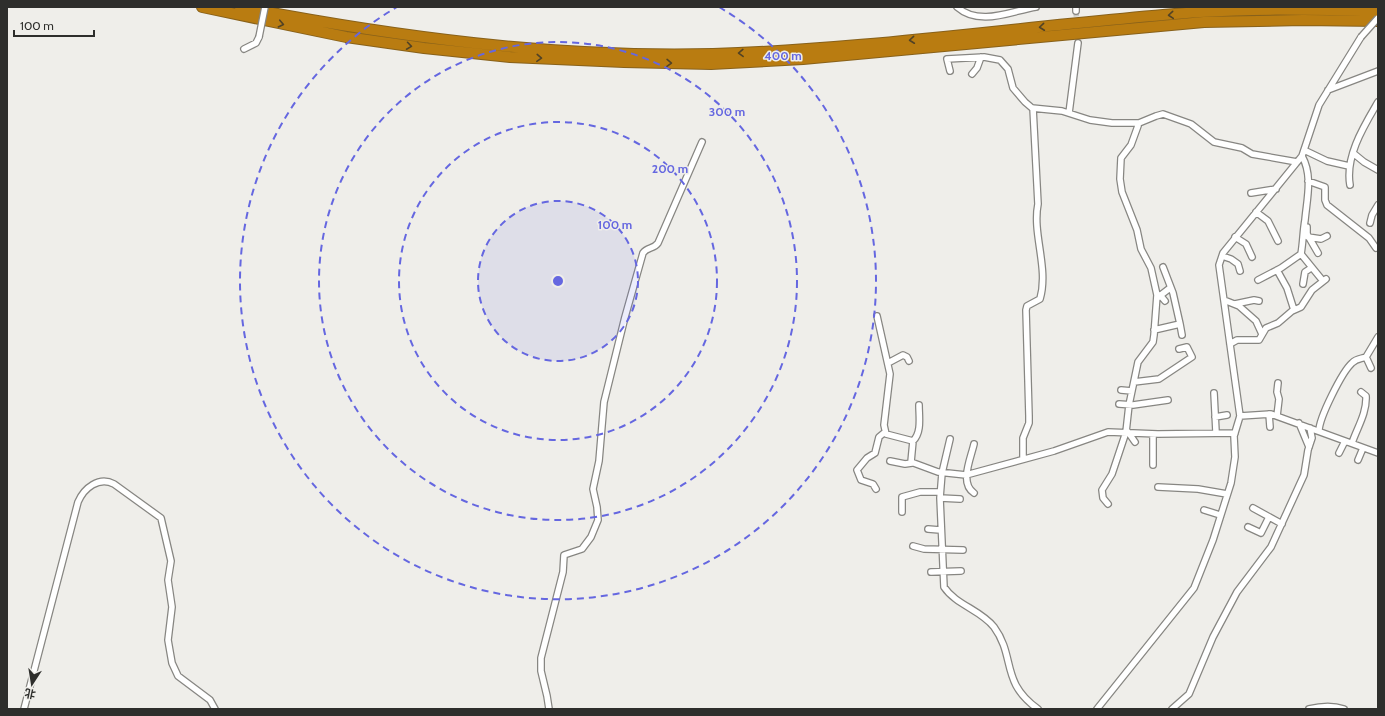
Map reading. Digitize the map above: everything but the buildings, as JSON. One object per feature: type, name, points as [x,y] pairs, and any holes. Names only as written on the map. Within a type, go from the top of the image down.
[{"type":"highway","points":[[202,7],[346,37],[424,48],[510,57],[711,64],[803,59],[1204,22],[1378,19]]},
{"type":"highway","points":[[240,7],[425,38],[511,48],[625,53],[711,54],[802,50],[1204,12],[1302,10],[1378,11]]},
{"type":"street","points":[[244,50],[256,43],[259,37],[265,7]]},
{"type":"street","points":[[960,8],[971,14],[993,17],[1004,16],[1036,7]]},
{"type":"street","points":[[1097,709],[1194,588],[1206,560],[1234,472],[1235,433],[1240,416],[1219,265],[1222,256],[1235,237],[1302,156],[1319,105],[1361,37],[1378,19]]},
{"type":"street","points":[[1069,113],[1078,43]]},
{"type":"street","points":[[972,74],[975,71],[981,57]]},
{"type":"street","points":[[950,71],[948,59],[994,57],[1003,62],[1008,69],[1013,88],[1025,102],[1033,108],[1069,113],[1098,122],[1139,124],[1163,114],[1191,124],[1214,142],[1242,148],[1252,154],[1297,162]]},
{"type":"street","points":[[1328,90],[1378,71]]},
{"type":"street","points":[[1350,185],[1349,166],[1353,153],[1378,102]]},
{"type":"street","points":[[1023,459],[1023,438],[1029,423],[1026,310],[1028,306],[1040,299],[1042,283],[1042,259],[1036,213],[1038,204],[1033,108]]},
{"type":"street","points":[[1108,504],[1103,498],[1102,490],[1112,474],[1127,432],[1129,405],[1139,360],[1152,342],[1158,297],[1150,264],[1141,248],[1137,230],[1122,192],[1120,179],[1121,158],[1132,145],[1139,124]]},
{"type":"street","points":[[548,709],[547,694],[541,671],[544,644],[560,585],[564,555],[582,549],[591,537],[598,520],[598,508],[593,489],[599,461],[604,402],[626,312],[643,253],[645,250],[655,247],[658,243],[702,142]]},
{"type":"street","points":[[1304,150],[1327,161],[1349,166]]},
{"type":"street","points":[[1353,153],[1364,162],[1378,170]]},
{"type":"street","points":[[1302,156],[1308,170],[1308,237],[1318,252]]},
{"type":"street","points":[[1308,181],[1325,187],[1325,200],[1327,205],[1369,238],[1376,248]]},
{"type":"street","points":[[1251,193],[1276,189]]},
{"type":"street","points":[[1370,223],[1372,215],[1378,205]]},
{"type":"street","points":[[1230,344],[1240,339],[1257,341],[1266,328],[1278,323],[1294,310],[1301,307],[1310,292],[1324,280],[1311,268],[1301,254],[1307,207]]},
{"type":"street","points":[[1256,212],[1268,222],[1278,241]]},
{"type":"street","points":[[1308,237],[1318,239],[1327,236]]},
{"type":"street","points":[[1235,237],[1246,244],[1252,256]]},
{"type":"street","points":[[1258,280],[1277,270],[1301,254]]},
{"type":"street","points":[[1222,256],[1238,264],[1240,271]]},
{"type":"street","points":[[1163,267],[1174,295],[1182,335]]},
{"type":"street","points":[[1303,284],[1305,272],[1311,268]]},
{"type":"street","points":[[1277,270],[1287,288],[1294,310]]},
{"type":"street","points":[[1158,297],[1170,288]]},
{"type":"street","points":[[1158,297],[1165,301]]},
{"type":"street","points":[[1224,300],[1235,304],[1256,321],[1262,334]]},
{"type":"street","points":[[1235,304],[1254,300],[1259,301]]},
{"type":"street","points":[[877,316],[888,363],[890,379],[884,425],[885,432],[886,434],[913,441]]},
{"type":"street","points":[[1154,330],[1180,324]]},
{"type":"street","points":[[1366,357],[1378,337]]},
{"type":"street","points":[[1134,382],[1159,379],[1192,357],[1187,347],[1179,349]]},
{"type":"street","points":[[888,363],[903,355],[907,357],[909,361]]},
{"type":"street","points":[[1366,357],[1371,368]]},
{"type":"street","points":[[1319,431],[1321,420],[1344,373],[1352,362],[1358,358],[1366,357]]},
{"type":"street","points":[[1277,416],[1279,399],[1277,392],[1278,383]]},
{"type":"street","points":[[1121,390],[1132,391]]},
{"type":"street","points":[[1352,444],[1362,419],[1366,401],[1366,396],[1361,392]]},
{"type":"street","points":[[1214,393],[1216,432]]},
{"type":"street","points":[[1119,404],[1129,405],[1168,400]]},
{"type":"street","points":[[912,463],[913,441],[918,434],[919,429],[919,405]]},
{"type":"street","points":[[1240,416],[1269,414],[1277,416],[1378,453]]},
{"type":"street","points":[[1269,414],[1270,427]]},
{"type":"street","points":[[1215,417],[1227,415]]},
{"type":"street","points":[[1299,423],[1309,446]]},
{"type":"street","points":[[1172,709],[1189,694],[1214,636],[1233,598],[1242,583],[1252,574],[1271,548],[1304,475],[1309,446],[1312,438],[1310,428]]},
{"type":"street","points":[[876,489],[873,484],[861,480],[857,470],[867,458],[875,453],[879,437],[885,432]]},
{"type":"street","points":[[890,460],[905,464],[912,463],[942,473],[967,474],[1063,448],[1108,432],[1153,434],[1216,432],[1235,433]]},
{"type":"street","points":[[1127,432],[1135,442]]},
{"type":"street","points":[[1153,434],[1153,465]]},
{"type":"street","points":[[950,439],[942,473],[940,495],[940,530],[944,587],[947,591],[985,618],[994,627],[1002,643],[1014,683],[1022,696],[1038,709]]},
{"type":"street","points":[[1339,453],[1345,441]]},
{"type":"street","points":[[974,444],[967,474],[968,486],[974,493]]},
{"type":"street","points":[[1358,460],[1363,448]]},
{"type":"street","points":[[24,709],[78,502],[88,487],[96,483],[106,481],[114,484],[161,518],[170,561],[168,580],[172,607],[168,640],[172,663],[178,676],[210,700],[215,709]]},
{"type":"street","points":[[1158,487],[1198,489],[1227,494]]},
{"type":"street","points":[[902,512],[902,497],[920,492],[960,500]]},
{"type":"street","points":[[1253,508],[1282,524]]},
{"type":"street","points":[[1204,510],[1220,516]]},
{"type":"street","points":[[1248,528],[1261,533],[1269,517]]},
{"type":"street","points":[[928,529],[940,530]]},
{"type":"street","points":[[913,546],[924,549],[963,550]]},
{"type":"street","points":[[931,572],[961,571]]},
{"type":"street","points":[[1309,709],[1317,706],[1332,706],[1344,709]]},
{"type":"tunnel","points":[[1076,11],[1078,43]]}]
